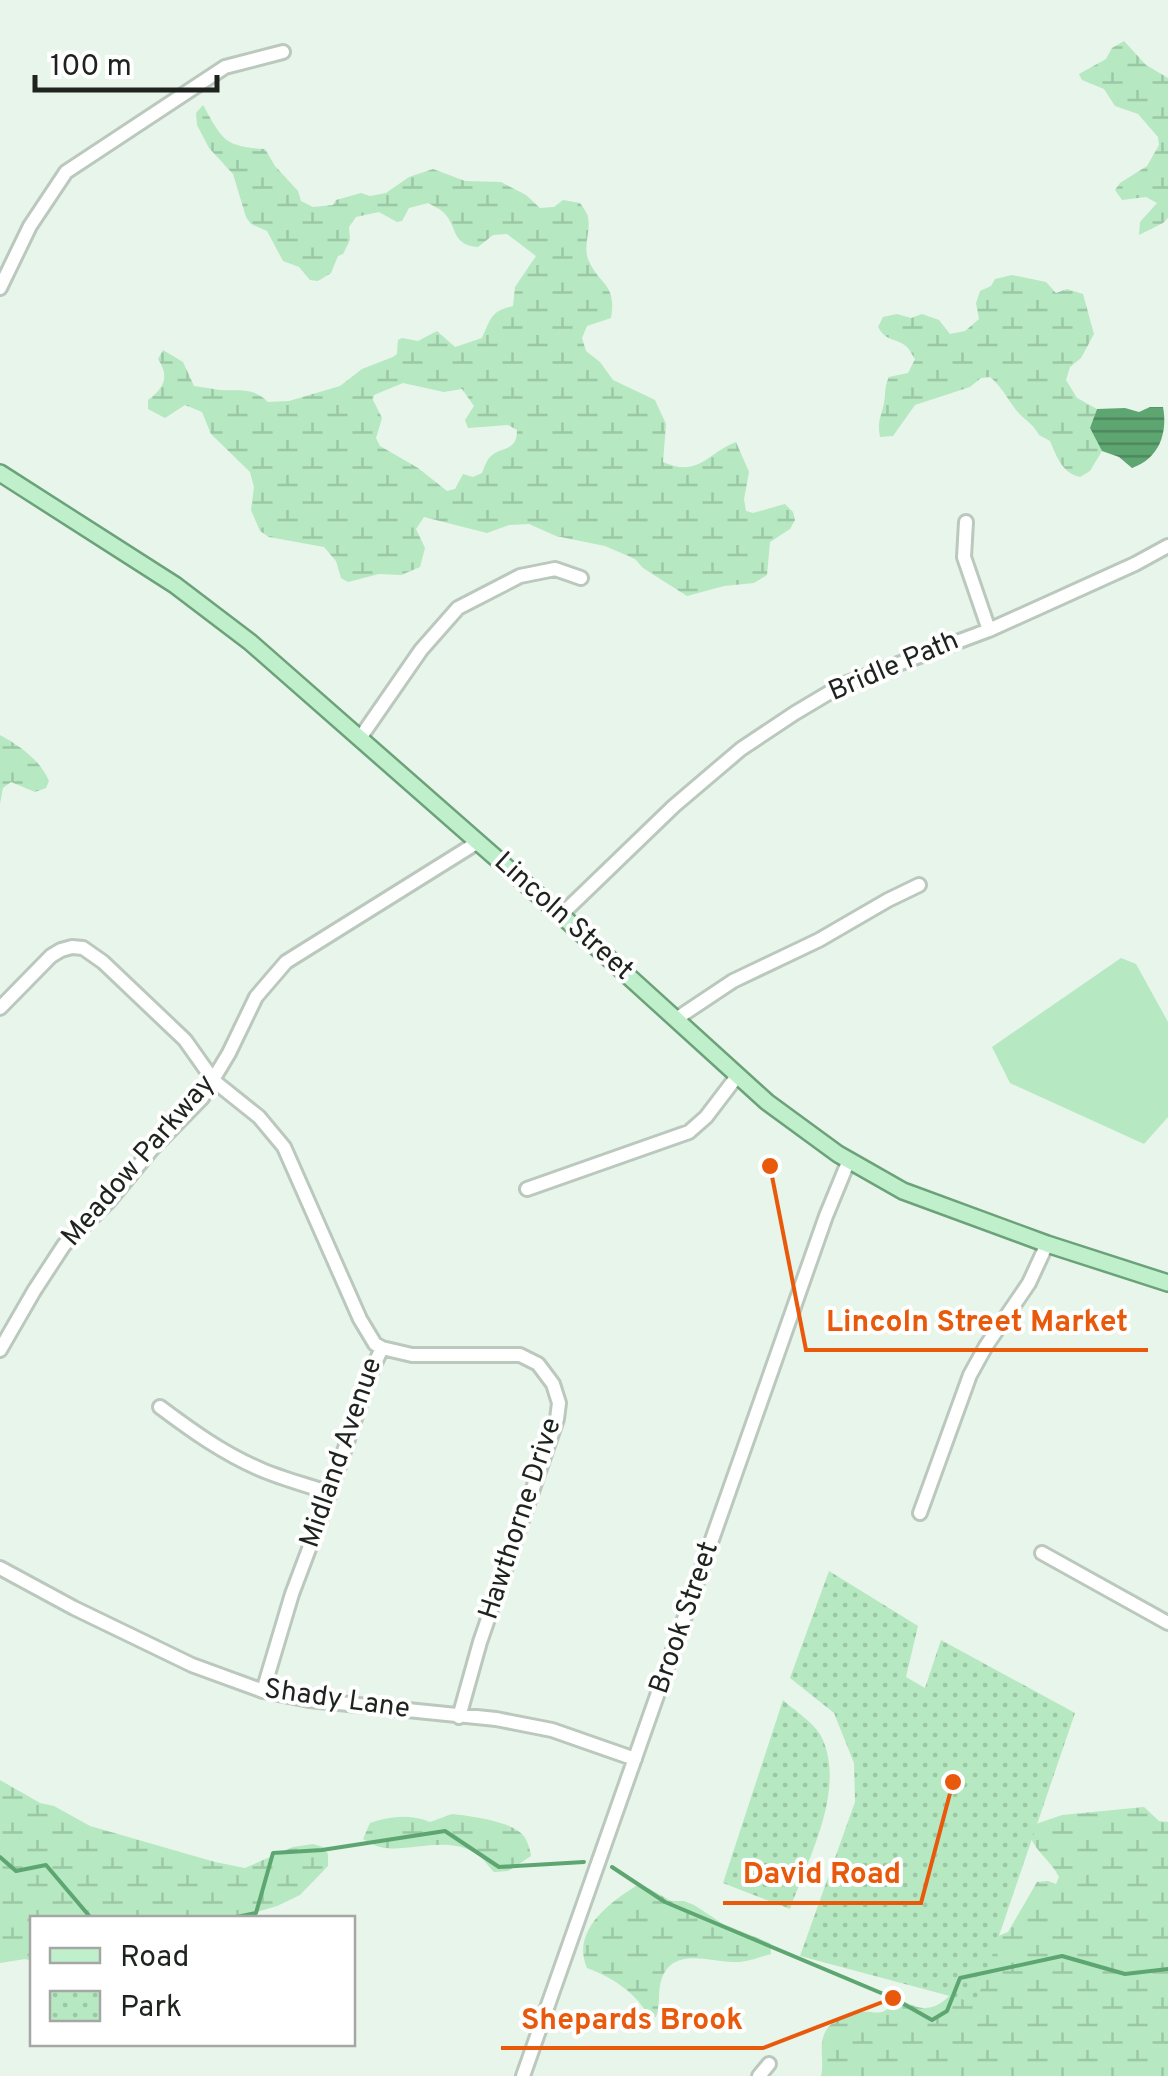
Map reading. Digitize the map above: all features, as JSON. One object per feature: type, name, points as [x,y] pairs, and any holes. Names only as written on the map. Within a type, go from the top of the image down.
[{"type":"main road","name":"Lincoln Street","points":[[0,473],[216,615],[801,1128],[903,1191],[1047,1244],[1168,1282]]},
{"type":"street","points":[[0,288],[30,226],[66,172],[225,67],[284,52]]},
{"type":"street","points":[[966,522],[964,557],[989,630]]},
{"type":"street","name":"Bridle Path","points":[[561,915],[674,806],[741,749],[842,685],[989,630],[1168,546]]},
{"type":"street","points":[[360,738],[421,650],[458,608],[520,576],[555,569],[582,578]]},
{"type":"street","name":"Meadow Parkway","points":[[0,1350],[64,1246],[202,1098],[256,997],[286,962],[478,842]]},
{"type":"street","points":[[676,1019],[733,981],[819,940],[919,885]]},
{"type":"street","points":[[0,1008],[51,956],[72,947],[83,948],[185,1040],[214,1081]]},
{"type":"street","points":[[527,1189],[689,1132],[738,1076]]},
{"type":"street","name":"Midland Avenue","points":[[214,1081],[259,1116],[284,1147],[360,1319],[374,1344],[382,1348],[292,1594],[263,1691]]},
{"type":"street","name":"Brook Street","points":[[523,2076],[848,1160]]},
{"type":"street","points":[[920,1513],[970,1375],[1029,1283],[1047,1244]]},
{"type":"street","name":"Hawthorne Drive","points":[[382,1348],[412,1355],[520,1354],[538,1364],[553,1384],[559,1402],[557,1419],[480,1642],[459,1716]]},
{"type":"street","points":[[160,1407],[204,1440],[241,1461],[330,1492]]},
{"type":"street","points":[[1042,1553],[1168,1623]]},
{"type":"street","name":"Shady Lane","points":[[0,1568],[192,1665],[263,1691],[309,1700],[496,1719],[552,1730],[636,1759]]},
{"type":"street","points":[[758,2076],[769,2064]]},
{"type":"green space","points":[[1124,41],[1146,65],[1168,78],[1168,218],[1139,235],[1140,222],[1157,203],[1146,197],[1122,200],[1115,190],[1147,166],[1159,145],[1158,137],[1138,114],[1115,106],[1104,89],[1082,80],[1079,74],[1106,59],[1112,48]]},
{"type":"green space","points":[[203,105],[226,139],[241,146],[265,149],[298,191],[301,201],[313,207],[333,205],[336,200],[361,193],[386,193],[409,177],[433,169],[465,181],[501,182],[526,195],[540,208],[554,207],[563,200],[580,203],[588,217],[588,259],[609,291],[612,306],[611,318],[587,326],[582,338],[586,351],[613,380],[655,400],[666,424],[663,462],[694,466],[736,442],[749,472],[746,511],[753,513],[785,504],[793,512],[795,520],[790,529],[770,542],[767,575],[754,583],[687,596],[635,559],[605,546],[556,536],[529,524],[509,525],[487,533],[424,517],[416,529],[425,548],[420,567],[401,575],[379,574],[348,582],[341,578],[336,561],[324,547],[269,537],[260,531],[251,510],[254,487],[250,472],[211,434],[202,412],[185,405],[165,418],[148,409],[148,400],[164,382],[158,359],[163,350],[183,362],[194,386],[251,392],[268,402],[289,401],[340,386],[362,369],[393,357],[402,338],[418,341],[437,331],[455,347],[482,338],[493,316],[513,306],[515,287],[536,256],[507,234],[493,235],[478,247],[463,243],[448,217],[428,203],[409,208],[402,221],[397,222],[379,212],[356,217],[349,227],[350,240],[331,273],[318,281],[310,280],[299,267],[283,261],[267,231],[251,224],[246,217],[233,174],[209,148],[197,125],[196,113]],"holes":[[[403,383],[444,392],[462,389],[474,406],[465,420],[468,428],[508,425],[517,430],[511,446],[489,458],[482,473],[473,477],[463,474],[455,489],[447,491],[380,446],[376,438],[382,418],[373,400],[374,395]]]},
{"type":"green space","points":[[1012,275],[1046,282],[1056,293],[1067,289],[1083,294],[1094,334],[1081,358],[1070,367],[1066,380],[1077,398],[1097,409],[1090,428],[1102,451],[1090,471],[1080,477],[1064,468],[1050,441],[1039,435],[990,377],[915,405],[893,436],[880,437],[879,423],[889,377],[908,373],[915,359],[907,347],[881,332],[878,327],[883,317],[897,314],[911,318],[922,314],[939,320],[950,334],[965,331],[979,319],[976,303],[980,291],[995,279]]},
{"type":"green space","points":[[0,735],[35,760],[49,781],[46,788],[35,792],[11,782],[3,788],[0,804]]},
{"type":"green space","points":[[1121,958],[1136,964],[1168,1022],[1168,1117],[1144,1144],[1010,1083],[992,1047]]},
{"type":"green space","points":[[829,1571],[918,1626],[906,1677],[925,1688],[941,1640],[1075,1713],[976,2003],[800,1956],[855,1802],[854,1763],[834,1713],[790,1678]]},
{"type":"green space","points":[[783,1700],[822,1738],[830,1780],[822,1824],[790,1909],[723,1883]]},
{"type":"green space","points":[[0,1780],[90,1826],[215,1862],[245,1868],[293,1847],[313,1844],[323,1847],[328,1854],[328,1866],[300,1895],[243,1916],[30,1916],[30,1960],[0,1963]]},
{"type":"green space","points":[[1144,1807],[1159,1821],[1168,1822],[1168,2076],[821,2076],[822,2040],[830,2025],[854,2014],[884,2011],[894,1996],[917,2007],[939,2004],[955,1988],[974,1946],[1008,1932],[1037,1882],[1056,1884],[1059,1877],[1030,1836],[1036,1824],[1062,1815]]},
{"type":"green space","points":[[452,1814],[516,1829],[525,1839],[531,1856],[508,1871],[494,1872],[478,1855],[456,1846],[385,1848],[363,1839],[370,1823],[393,1817],[430,1822]]},
{"type":"green space","points":[[636,1886],[671,1901],[694,1905],[723,1924],[770,1943],[771,1954],[738,1962],[693,1958],[675,1962],[662,1978],[656,2017],[650,2018],[623,1987],[587,1968],[583,1955],[588,1930],[595,1920]]},
{"type":"shaded area","points":[[1163,407],[1164,426],[1160,444],[1149,458],[1132,468],[1119,457],[1102,451],[1090,428],[1097,409],[1139,412]]},
{"type":"waterway","points":[[242,1916],[256,1913],[273,1853],[322,1850],[445,1831],[499,1867],[584,1862]]},
{"type":"waterway","points":[[0,1857],[16,1871],[46,1865],[89,1916]]},
{"type":"waterway","points":[[612,1867],[665,1902],[893,1998],[932,2020],[947,2011],[960,1978],[1062,1956],[1125,1974],[1168,1969]]},
{"type":"place","name":"Lincoln Street Market","points":[[770,1166]]},
{"type":"place","name":"David Road","points":[[953,1782]]},
{"type":"place","name":"Shepards Brook","points":[[893,1998]]}]
